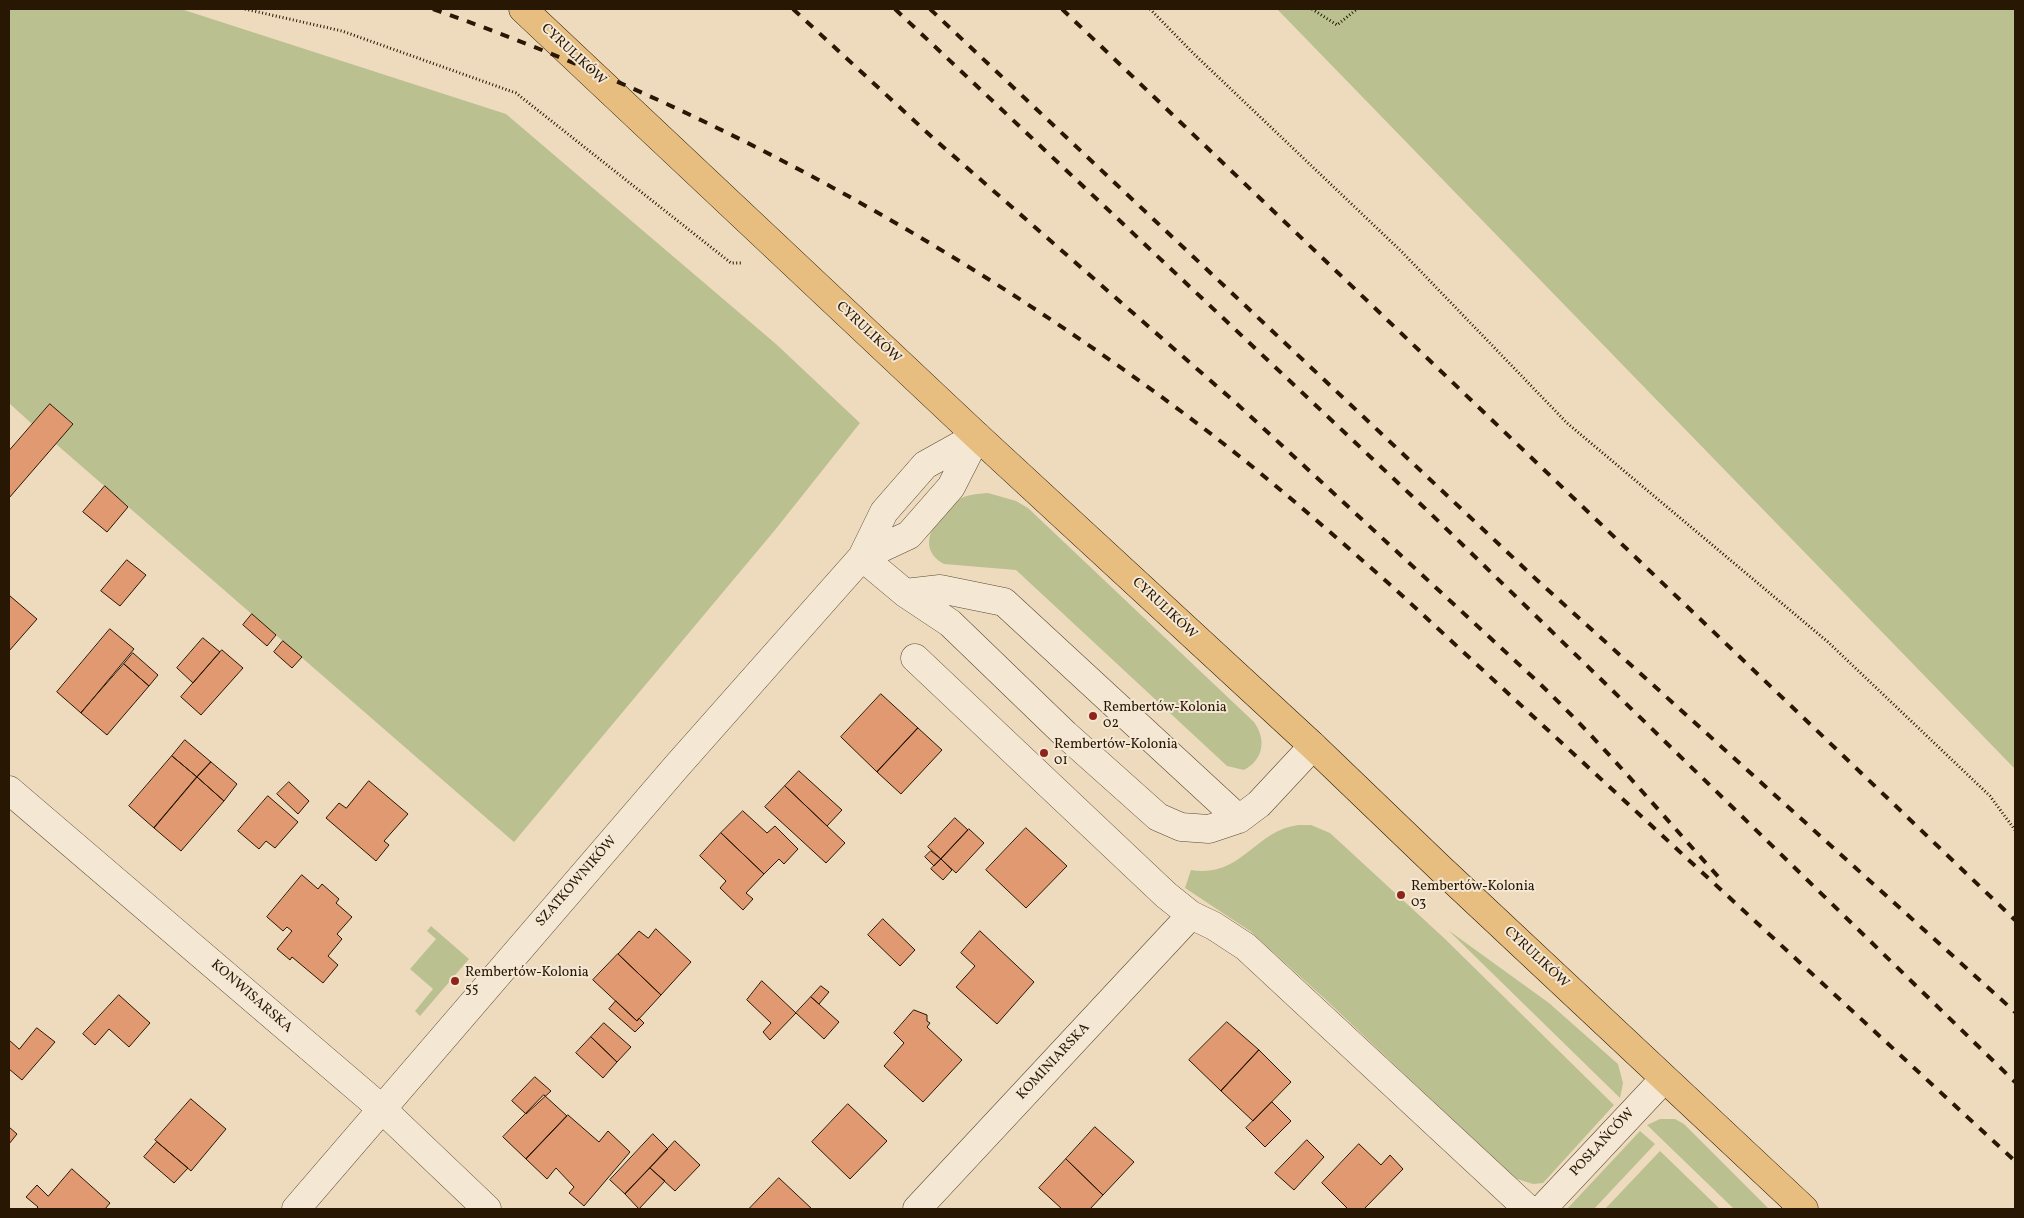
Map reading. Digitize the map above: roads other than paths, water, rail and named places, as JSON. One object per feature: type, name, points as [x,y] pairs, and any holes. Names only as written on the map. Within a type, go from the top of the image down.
[{"type":"main road","name":"CYRULIKÓW","points":[[523,9],[978,436],[1313,746],[1438,867],[1804,1209]]},
{"type":"street","name":"SZATKOWNIKÓW","points":[[296,1209],[761,670],[862,557],[884,512],[925,465],[978,436]]},
{"type":"street","points":[[862,557],[905,593],[950,623],[1150,812],[1181,827],[1208,828],[1239,819],[1259,804],[1313,746]]},
{"type":"street","points":[[905,593],[940,589],[1004,602],[1239,819]]},
{"type":"street","points":[[916,658],[1166,895],[1191,916],[1214,926],[1246,947],[1528,1209]]},
{"type":"street","name":"KONWISARSKA","points":[[9,790],[382,1109],[487,1209]]},
{"type":"street","name":"KOMINIARSKA","points":[[917,1209],[1191,916]]},
{"type":"street","name":"POSŁAŃCÓW","points":[[1542,1209],[1664,1078]]},
{"type":"railway","points":[[433,9],[534,47],[634,89],[732,135],[827,185],[921,238],[1013,295],[1102,355],[1190,418],[1268,480],[1395,589],[2015,1161]]},
{"type":"railway","points":[[793,9],[933,138],[1236,403],[1538,682],[1610,755],[1724,883]]},
{"type":"railway","points":[[895,9],[1430,513],[2015,1082]]},
{"type":"railway","points":[[930,9],[1538,581],[2015,1012]]},
{"type":"railway","points":[[1062,9],[2015,920]]},
{"type":"place","name":"Rembertów-Kolonia 02","points":[[1093,716]]},
{"type":"place","name":"Rembertów-Kolonia 01","points":[[1044,753]]},
{"type":"place","name":"Rembertów-Kolonia 03","points":[[1401,895]]},
{"type":"place","name":"Rembertów-Kolonia 55","points":[[455,981]]}]
